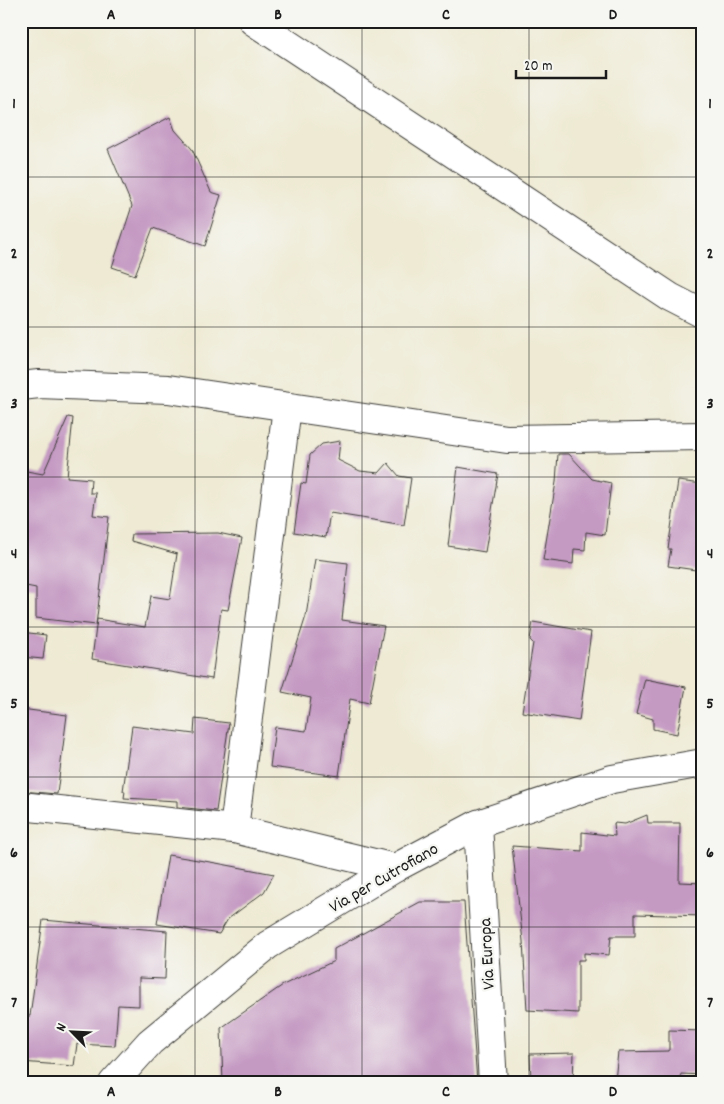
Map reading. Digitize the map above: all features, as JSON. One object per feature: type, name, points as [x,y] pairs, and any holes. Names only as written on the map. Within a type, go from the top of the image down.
[{"type":"street","points":[[252,21],[670,297],[703,314]]},
{"type":"street","points":[[21,386],[39,384],[168,389],[506,439],[703,436]]},
{"type":"street","points":[[234,829],[287,407]]},
{"type":"street","name":"Via per Cutrofiano","points":[[113,1083],[150,1042],[268,945],[395,868],[478,824],[612,779],[703,763]]},
{"type":"street","points":[[21,806],[234,829],[395,868]]},
{"type":"street","name":"Via Europa","points":[[478,824],[493,1083]]},
{"type":"building","points":[[170,117],[175,130],[192,149],[211,192],[221,195],[205,246],[153,228],[135,275],[112,267],[132,206],[108,149]]},
{"type":"building","points":[[68,417],[73,418],[67,477],[91,479],[90,493],[96,493],[93,515],[109,517],[96,625],[36,618],[36,588],[21,585],[21,470],[43,474]]},
{"type":"building","points":[[340,441],[338,460],[360,471],[379,473],[388,463],[399,476],[411,478],[404,525],[330,513],[326,537],[294,532],[301,483],[306,484],[310,455],[322,444]]},
{"type":"building","points":[[558,454],[569,454],[592,479],[611,483],[605,535],[586,532],[585,550],[574,549],[573,564],[543,560],[556,482]]},
{"type":"building","points":[[458,467],[498,474],[485,552],[448,546]]},
{"type":"building","points":[[678,481],[703,484],[703,571],[668,566],[671,549],[668,549]]},
{"type":"building","points":[[218,533],[242,538],[228,610],[221,609],[212,679],[92,659],[97,619],[145,627],[151,596],[170,599],[177,554],[131,541],[132,534]]},
{"type":"building","points":[[315,559],[348,563],[342,620],[384,626],[369,703],[350,699],[339,776],[270,767],[275,727],[306,731],[311,698],[282,692],[306,616]]},
{"type":"building","points":[[533,622],[591,632],[579,721],[522,712],[533,643],[530,640]]},
{"type":"building","points":[[21,632],[46,635],[43,659],[21,657]]},
{"type":"building","points":[[645,679],[686,687],[677,734],[653,729],[653,719],[636,714]]},
{"type":"building","points":[[21,709],[67,715],[57,794],[21,791]]},
{"type":"building","points":[[195,719],[229,723],[216,811],[177,807],[177,801],[124,798],[125,791],[123,791],[132,726],[194,734]]},
{"type":"building","points":[[647,815],[648,823],[680,823],[679,882],[703,883],[703,916],[635,914],[635,936],[611,936],[609,955],[584,953],[584,960],[578,960],[578,1013],[527,1010],[523,941],[512,846],[582,851],[582,832],[615,836],[614,823],[625,824]]},
{"type":"building","points":[[168,855],[274,874],[264,892],[228,919],[219,934],[157,924]]},
{"type":"building","points":[[420,902],[464,902],[477,1083],[223,1083],[221,1028],[283,985],[334,961],[334,949]]},
{"type":"building","points":[[43,920],[167,931],[165,979],[139,978],[139,1006],[118,1005],[115,1046],[77,1044],[74,1066],[21,1062],[21,1016],[30,1016]]},
{"type":"building","points":[[669,1030],[703,1031],[703,1075],[681,1074],[679,1083],[615,1081],[618,1052],[669,1051]]},
{"type":"building","points":[[574,1053],[573,1083],[531,1083],[530,1054]]}]
